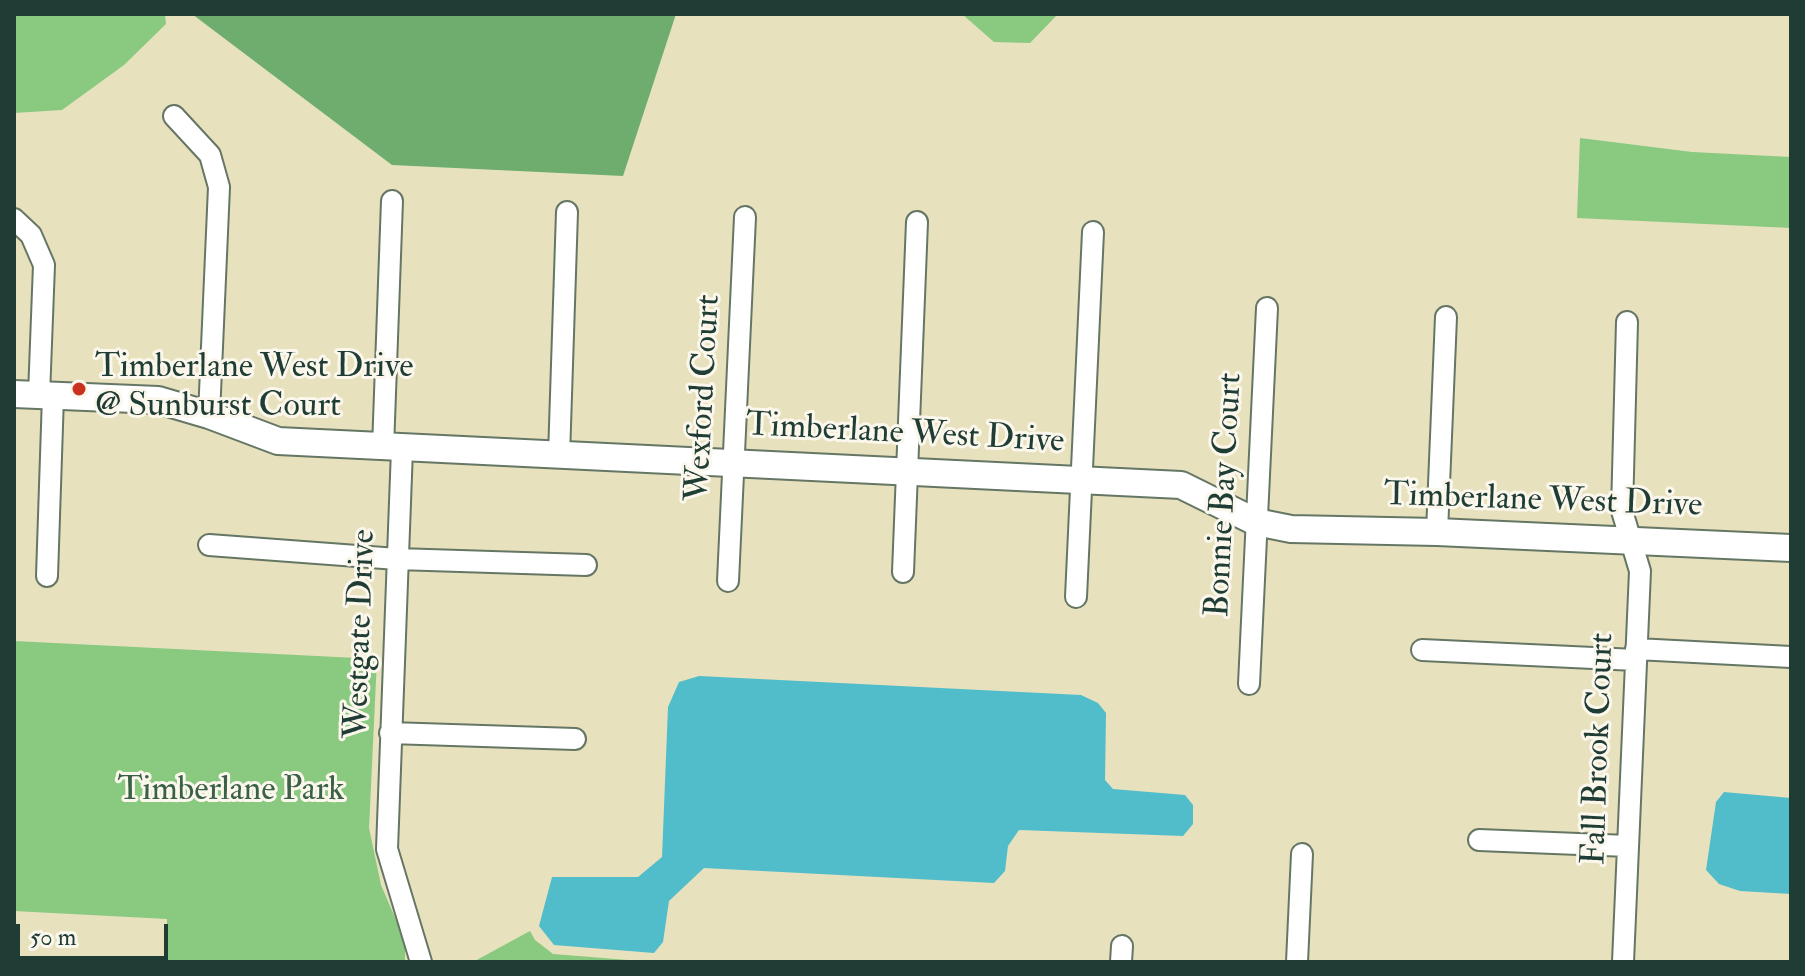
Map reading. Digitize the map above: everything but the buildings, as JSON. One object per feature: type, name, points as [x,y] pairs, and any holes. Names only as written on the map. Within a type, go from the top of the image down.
[{"type":"street","points":[[174,116],[210,155],[219,187],[209,415]]},
{"type":"street","name":"Westgate Drive","points":[[392,201],[393,448],[397,559],[387,849],[421,962]]},
{"type":"street","points":[[559,456],[567,212]]},
{"type":"street","name":"Wexford Court","points":[[728,581],[745,217]]},
{"type":"street","points":[[14,219],[31,235],[44,265],[35,395],[47,576]]},
{"type":"street","points":[[903,572],[917,222]]},
{"type":"street","points":[[1076,597],[1093,232]]},
{"type":"street","name":"Bonnie Bay Court","points":[[1249,684],[1267,308]]},
{"type":"street","points":[[1437,532],[1446,317]]},
{"type":"street","name":"Fall Brook Court","points":[[1623,962],[1640,571],[1622,511],[1627,322]]},
{"type":"street","name":"Timberlane West Drive","points":[[35,395],[158,400],[278,441],[1181,485],[1256,522],[1291,529],[1437,532],[1791,548]]},
{"type":"street","points":[[209,545],[397,559],[586,565]]},
{"type":"street","points":[[1422,650],[1791,657]]},
{"type":"street","points":[[390,733],[575,739]]},
{"type":"street","points":[[1479,840],[1628,846]]},
{"type":"street","points":[[1297,962],[1302,854]]},
{"type":"green space","points":[[14,14],[165,14],[166,24],[124,65],[62,110],[14,113]]},
{"type":"green space","points":[[192,14],[676,14],[623,176],[392,165]]},
{"type":"green space","points":[[962,14],[1058,14],[1030,43],[994,42]]},
{"type":"green space","points":[[1580,138],[1692,152],[1791,157],[1791,228],[1577,218]]},
{"type":"green space","name":"Timberlane Park","points":[[14,641],[377,659],[369,828],[381,885],[405,941],[405,962],[166,962],[167,919],[14,911]]},
{"type":"green space","points":[[530,931],[535,940],[553,954],[653,962],[473,962]]},
{"type":"water","points":[[699,676],[1081,695],[1098,703],[1106,713],[1105,780],[1113,789],[1185,795],[1193,805],[1193,824],[1183,836],[1019,830],[1008,846],[1005,871],[994,883],[704,868],[669,901],[663,942],[654,953],[554,945],[539,926],[552,877],[638,877],[662,857],[668,707],[679,682]]},
{"type":"water","points":[[1724,792],[1791,798],[1791,894],[1740,891],[1719,884],[1706,870],[1716,802]]},
{"type":"place","name":"Timberlane West Drive @ Sunburst Court","points":[[79,389]]}]
